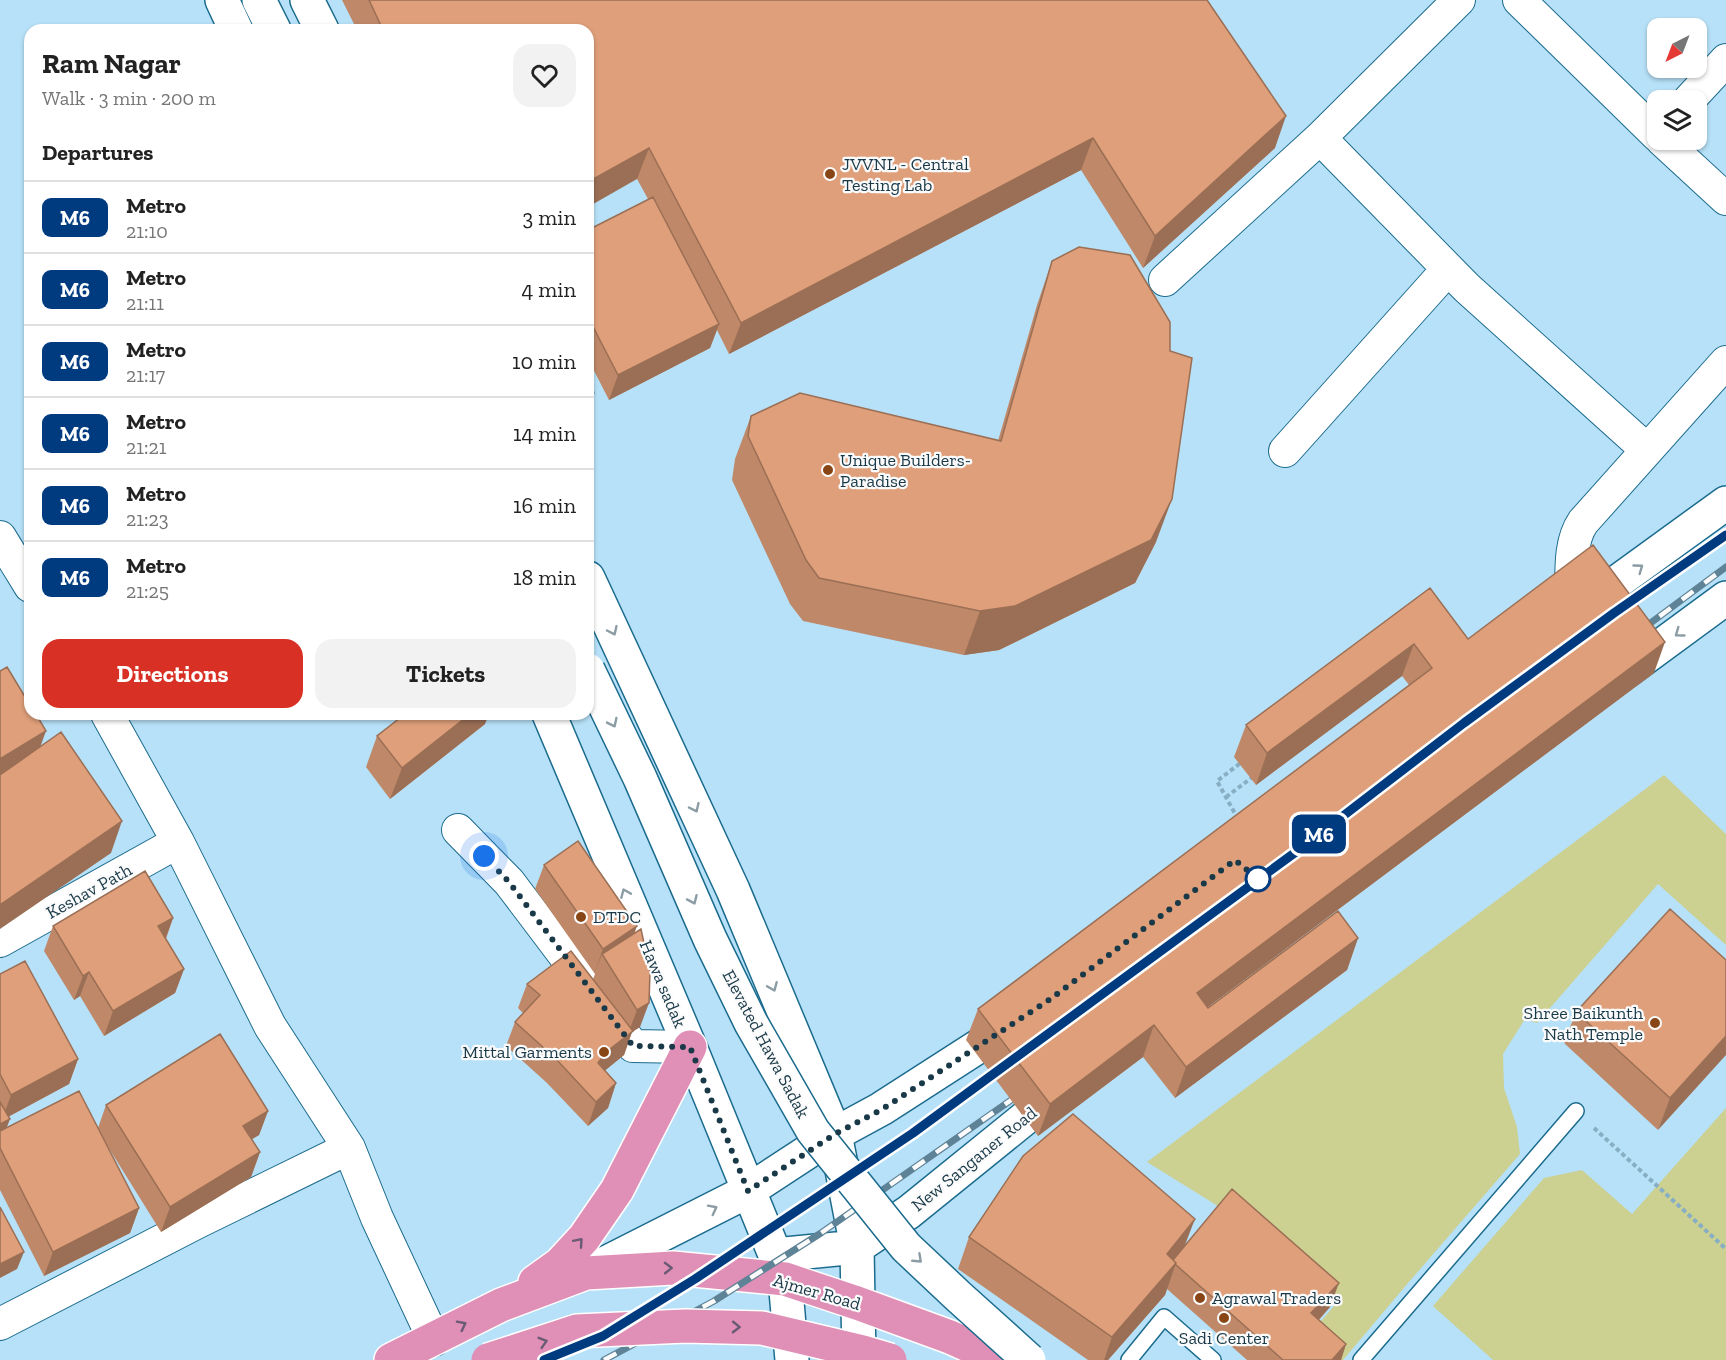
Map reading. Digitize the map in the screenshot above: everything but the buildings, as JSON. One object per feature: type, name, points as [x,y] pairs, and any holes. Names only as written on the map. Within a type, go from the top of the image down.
[{"type":"highway","points":[[501,1305],[560,1264],[584,1238],[617,1190],[690,1047]]},
{"type":"highway","name":"Ajmer Road","points":[[391,1360],[501,1305],[586,1273],[673,1268],[780,1267],[857,1303],[950,1337],[1001,1360]]},
{"type":"highway","points":[[488,1360],[577,1331],[685,1326],[762,1328],[890,1360]]},
{"type":"main road","points":[[222,0],[233,24]]},
{"type":"main road","points":[[259,0],[271,24]]},
{"type":"main road","points":[[307,0],[319,24]]},
{"type":"main road","points":[[1561,623],[1726,503]]},
{"type":"main road","points":[[594,591],[733,890],[835,1134],[857,1247],[859,1360]]},
{"type":"main road","points":[[1603,689],[1726,598]]},
{"type":"main road","name":"Elevated Hawa Sadak","points":[[594,682],[640,778],[710,939],[751,1023],[813,1131],[906,1247],[1029,1360]]},
{"type":"main road","name":"Hawa sadak","points":[[552,720],[780,1267],[792,1360]]},
{"type":"main road","points":[[586,1273],[748,1191],[835,1134],[881,1110],[1029,1013]]},
{"type":"main road","name":"New Sanganer Road","points":[[780,1267],[857,1247],[909,1212],[1088,1068]]},
{"type":"street","points":[[1165,280],[1320,138],[1459,0]]},
{"type":"street","points":[[1519,0],[1647,125]]},
{"type":"street","points":[[1698,90],[1726,60]]},
{"type":"street","points":[[1320,138],[1448,269],[1647,450]]},
{"type":"street","points":[[1673,150],[1726,199]]},
{"type":"street","points":[[1285,451],[1448,269]]},
{"type":"street","points":[[1561,623],[1577,531],[1726,362]]},
{"type":"street","points":[[0,537],[24,576]]},
{"type":"street","points":[[110,720],[178,842],[270,1026],[350,1148],[377,1218],[434,1340]]},
{"type":"street","points":[[458,830],[509,882],[633,1046],[690,1047]]},
{"type":"street","name":"Keshav Path","points":[[0,941],[178,842]]},
{"type":"street","points":[[0,1324],[198,1222],[350,1148]]},
{"type":"lane","points":[[1361,1360],[1576,1111]]},
{"type":"lane","points":[[1129,1360],[1164,1317],[1213,1360]]},
{"type":"path","points":[[1242,826],[1217,781],[1245,760]]},
{"type":"path","points":[[1226,797],[1254,776]]},
{"type":"path","points":[[1576,1111],[1726,1250]]},
{"type":"green space","points":[[1664,775],[1726,834],[1726,945],[1658,884],[1537,1023],[1525,1019],[1503,1054],[1504,1088],[1517,1127],[1520,1154],[1343,1360],[1335,1360],[1307,1337],[1335,1305],[1221,1208],[1147,1162]]},
{"type":"green space","points":[[1726,1108],[1726,1360],[1493,1360],[1433,1306],[1544,1178],[1582,1170],[1632,1214]]},
{"type":"railway","points":[[1620,609],[1726,535]]},
{"type":"railway","points":[[1637,633],[1726,567]]},
{"type":"railway","points":[[544,1360],[603,1336],[695,1279],[913,1133],[1006,1065]]},
{"type":"railway","points":[[604,1360],[714,1301],[821,1233],[1024,1091]]},
{"type":"metro line","name":"M6","points":[[544,1360],[603,1336],[695,1279],[913,1133],[1304,846],[1464,723],[1614,613],[1726,535]]},
{"type":"place","name":"JVVNL - Central Testing Lab","points":[[830,174]]},
{"type":"place","name":"Unique Builders- Paradise","points":[[828,470]]},
{"type":"place","name":"DTDC","points":[[581,917]]},
{"type":"place","name":"Shree Baikunth Nath Temple","points":[[1655,1023]]},
{"type":"place","name":"Mittal Garments","points":[[604,1052]]},
{"type":"place","name":"Agrawal Traders","points":[[1200,1298]]},
{"type":"place","name":"Sadi Center","points":[[1224,1318]]},
{"type":"route","points":[[484,856],[509,882],[633,1046],[690,1047],[748,1191],[835,1134],[881,1110],[1049,1000],[1235,860],[1258,879]]}]
